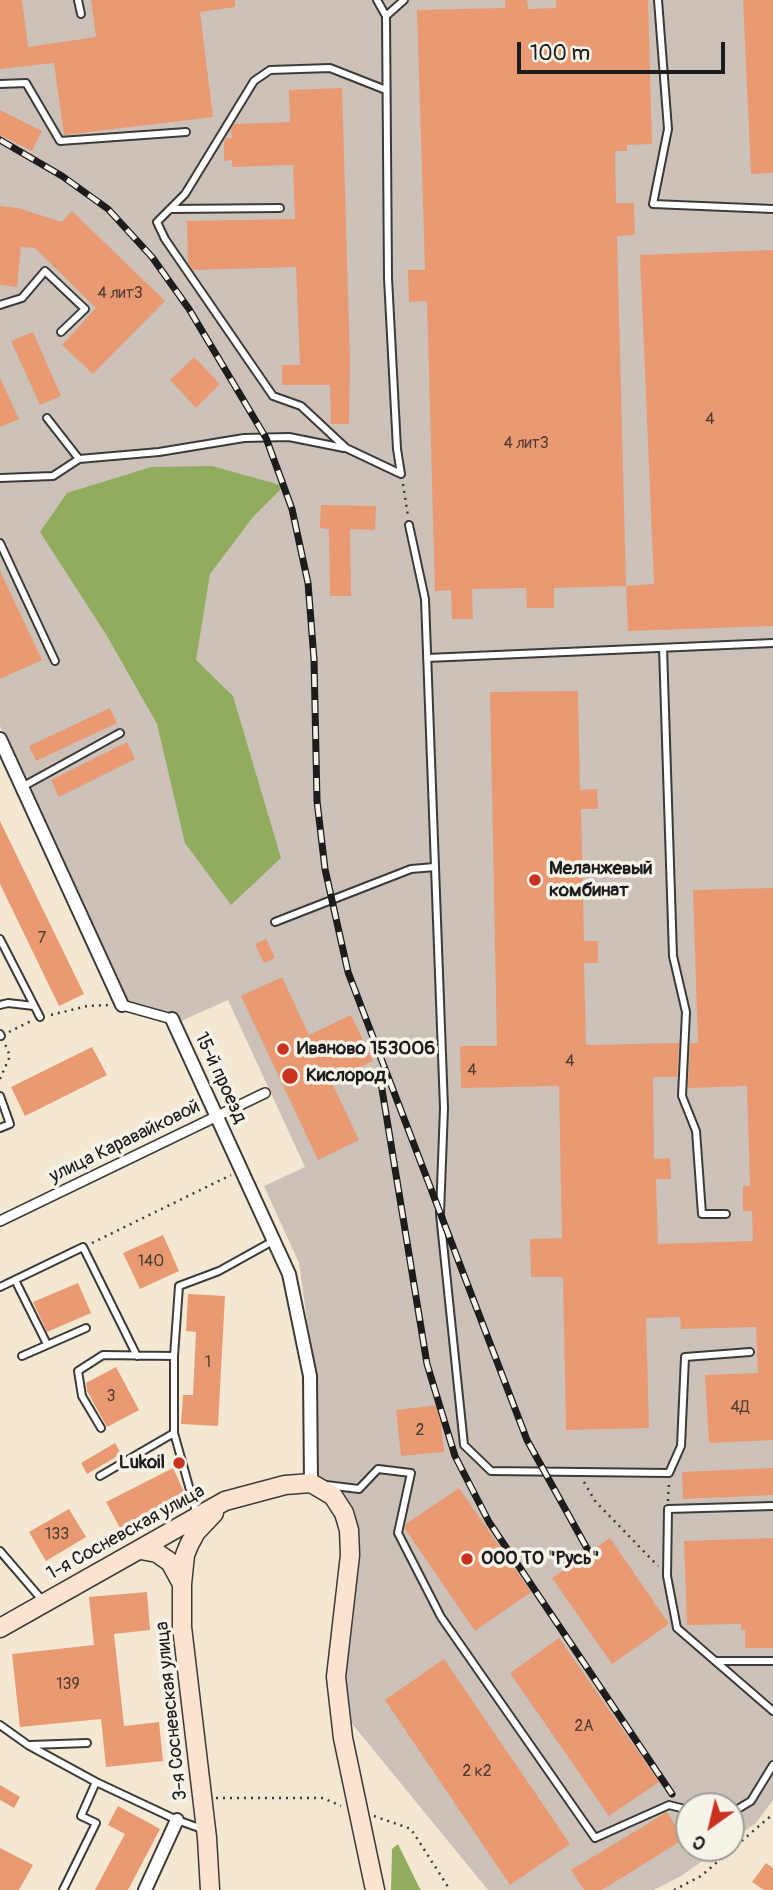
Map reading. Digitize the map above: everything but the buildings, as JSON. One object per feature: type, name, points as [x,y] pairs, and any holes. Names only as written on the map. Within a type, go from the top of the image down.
[{"type":"main road","name":"1-я Сосневская улица","points":[[0,1628],[141,1550],[198,1515],[254,1492],[311,1483]]},
{"type":"main road","points":[[311,1483],[333,1496],[344,1513],[349,1530],[349,1555],[336,1677],[343,1738],[375,1890]]},
{"type":"main road","name":"3-я Сосневская улица","points":[[210,1890],[203,1799],[182,1627],[182,1584],[185,1555],[196,1532],[208,1517],[234,1499]]},
{"type":"main road","points":[[141,1550],[157,1553],[170,1562],[182,1584]]},
{"type":"street","points":[[0,739],[122,1005]]},
{"type":"street","name":"15-й проезд","points":[[122,1005],[172,1019],[289,1274],[310,1376],[311,1483]]},
{"type":"street","name":"улица Каравайковой","points":[[0,1221],[265,1093]]},
{"type":"street","points":[[145,1890],[177,1820]]},
{"type":"lane","points":[[78,0],[80,15]]},
{"type":"lane","points":[[377,0],[386,16],[388,278],[397,449],[401,474]]},
{"type":"lane","points":[[386,16],[404,0]]},
{"type":"lane","points":[[659,0],[668,129],[653,204],[773,209]]},
{"type":"lane","points":[[346,448],[301,406],[272,396],[165,239],[157,222],[185,194],[254,81],[270,70],[330,68],[386,90]]},
{"type":"lane","points":[[0,84],[26,83],[60,141],[186,132]]},
{"type":"lane","points":[[170,209],[280,208]]},
{"type":"lane","points":[[0,305],[22,298],[45,271],[85,309],[61,332]]},
{"type":"lane","points":[[47,418],[79,459]]},
{"type":"lane","points":[[0,478],[53,476],[79,459],[159,452],[244,438],[289,437],[346,448],[401,474]]},
{"type":"lane","points":[[409,525],[425,599],[444,1108],[440,1214],[464,1445],[491,1471],[669,1473],[681,1446],[685,1357],[750,1352]]},
{"type":"lane","points":[[0,543],[55,660]]},
{"type":"lane","points":[[427,658],[773,643]]},
{"type":"lane","points":[[663,648],[673,956],[686,1012],[682,1096],[696,1131],[702,1214],[726,1214]]},
{"type":"lane","points":[[22,788],[120,733]]},
{"type":"lane","points":[[275,922],[411,869],[435,867]]},
{"type":"lane","points":[[0,939],[40,1017]]},
{"type":"lane","points":[[0,1005],[8,1003],[34,1006]]},
{"type":"lane","points":[[0,1096],[10,1124],[0,1128]]},
{"type":"lane","points":[[198,1515],[174,1433],[174,1356],[179,1286],[219,1271],[273,1241]]},
{"type":"lane","points":[[0,1287],[82,1247],[137,1356]]},
{"type":"lane","points":[[15,1280],[47,1344]]},
{"type":"lane","points":[[22,1356],[86,1328]]},
{"type":"lane","points":[[101,1428],[82,1396],[78,1371],[103,1355],[174,1356]]},
{"type":"lane","points":[[100,1476],[174,1433]]},
{"type":"lane","points":[[311,1483],[359,1489],[378,1469],[411,1474],[398,1533],[440,1617],[594,1838],[669,1805],[675,1806]]},
{"type":"lane","points":[[773,1506],[668,1509],[667,1576],[677,1628],[773,1711]]},
{"type":"lane","points":[[0,1551],[44,1603]]},
{"type":"lane","points":[[716,1661],[773,1661]]},
{"type":"lane","points":[[0,1725],[28,1745],[96,1782],[206,1831]]},
{"type":"lane","points":[[28,1745],[87,1743]]},
{"type":"lane","points":[[745,1805],[751,1801],[773,1765]]},
{"type":"lane","points":[[63,1890],[96,1823],[81,1816],[96,1782]]},
{"type":"path","points":[[401,474],[409,525]]},
{"type":"path","points":[[0,1079],[10,1056],[1,1035],[40,1017],[87,1006],[122,1005]]},
{"type":"path","points":[[82,1247],[241,1170]]},
{"type":"path","points":[[579,1472],[595,1500],[667,1576]]},
{"type":"path","points":[[668,1509],[669,1473]]},
{"type":"path","points":[[203,1799],[323,1798],[359,1814],[392,1821],[411,1829],[450,1890]]},
{"type":"path","points":[[674,1890],[701,1876],[773,1814]]},
{"type":"shaded area","points":[[0,0],[773,0],[773,1800],[756,1823],[745,1831],[745,1792],[675,1792],[675,1862],[701,1862],[681,1876],[654,1890],[488,1890],[349,1720],[344,1677],[351,1531],[314,1480],[315,1377],[299,1263],[264,1186],[305,1167],[228,1000],[179,1022],[175,1014],[126,1000],[0,726]]},
{"type":"green space","points":[[212,466],[284,486],[253,517],[210,574],[196,660],[233,696],[281,858],[231,905],[185,843],[157,724],[107,636],[40,532],[67,493],[151,467]]},
{"type":"green space","points":[[398,1844],[421,1890],[391,1890],[392,1849]]},
{"type":"railway","points":[[0,140],[62,176],[108,209],[152,257],[189,309],[266,438],[292,509],[308,583],[314,659],[317,801],[325,869],[348,972],[527,1440],[589,1552]]},
{"type":"railway","points":[[380,1077],[427,1364],[455,1456],[489,1522],[672,1794]]},
{"type":"place","name":"Меланжевый комбинат","points":[[535,880]]},
{"type":"place","name":"Иваново 153006","points":[[283,1049]]},
{"type":"place","name":"Кислород","points":[[290,1076]]},
{"type":"place","name":"Lukoil","points":[[179,1463]]},
{"type":"place","name":"ООО ТО \"Русь\"","points":[[467,1559]]}]
